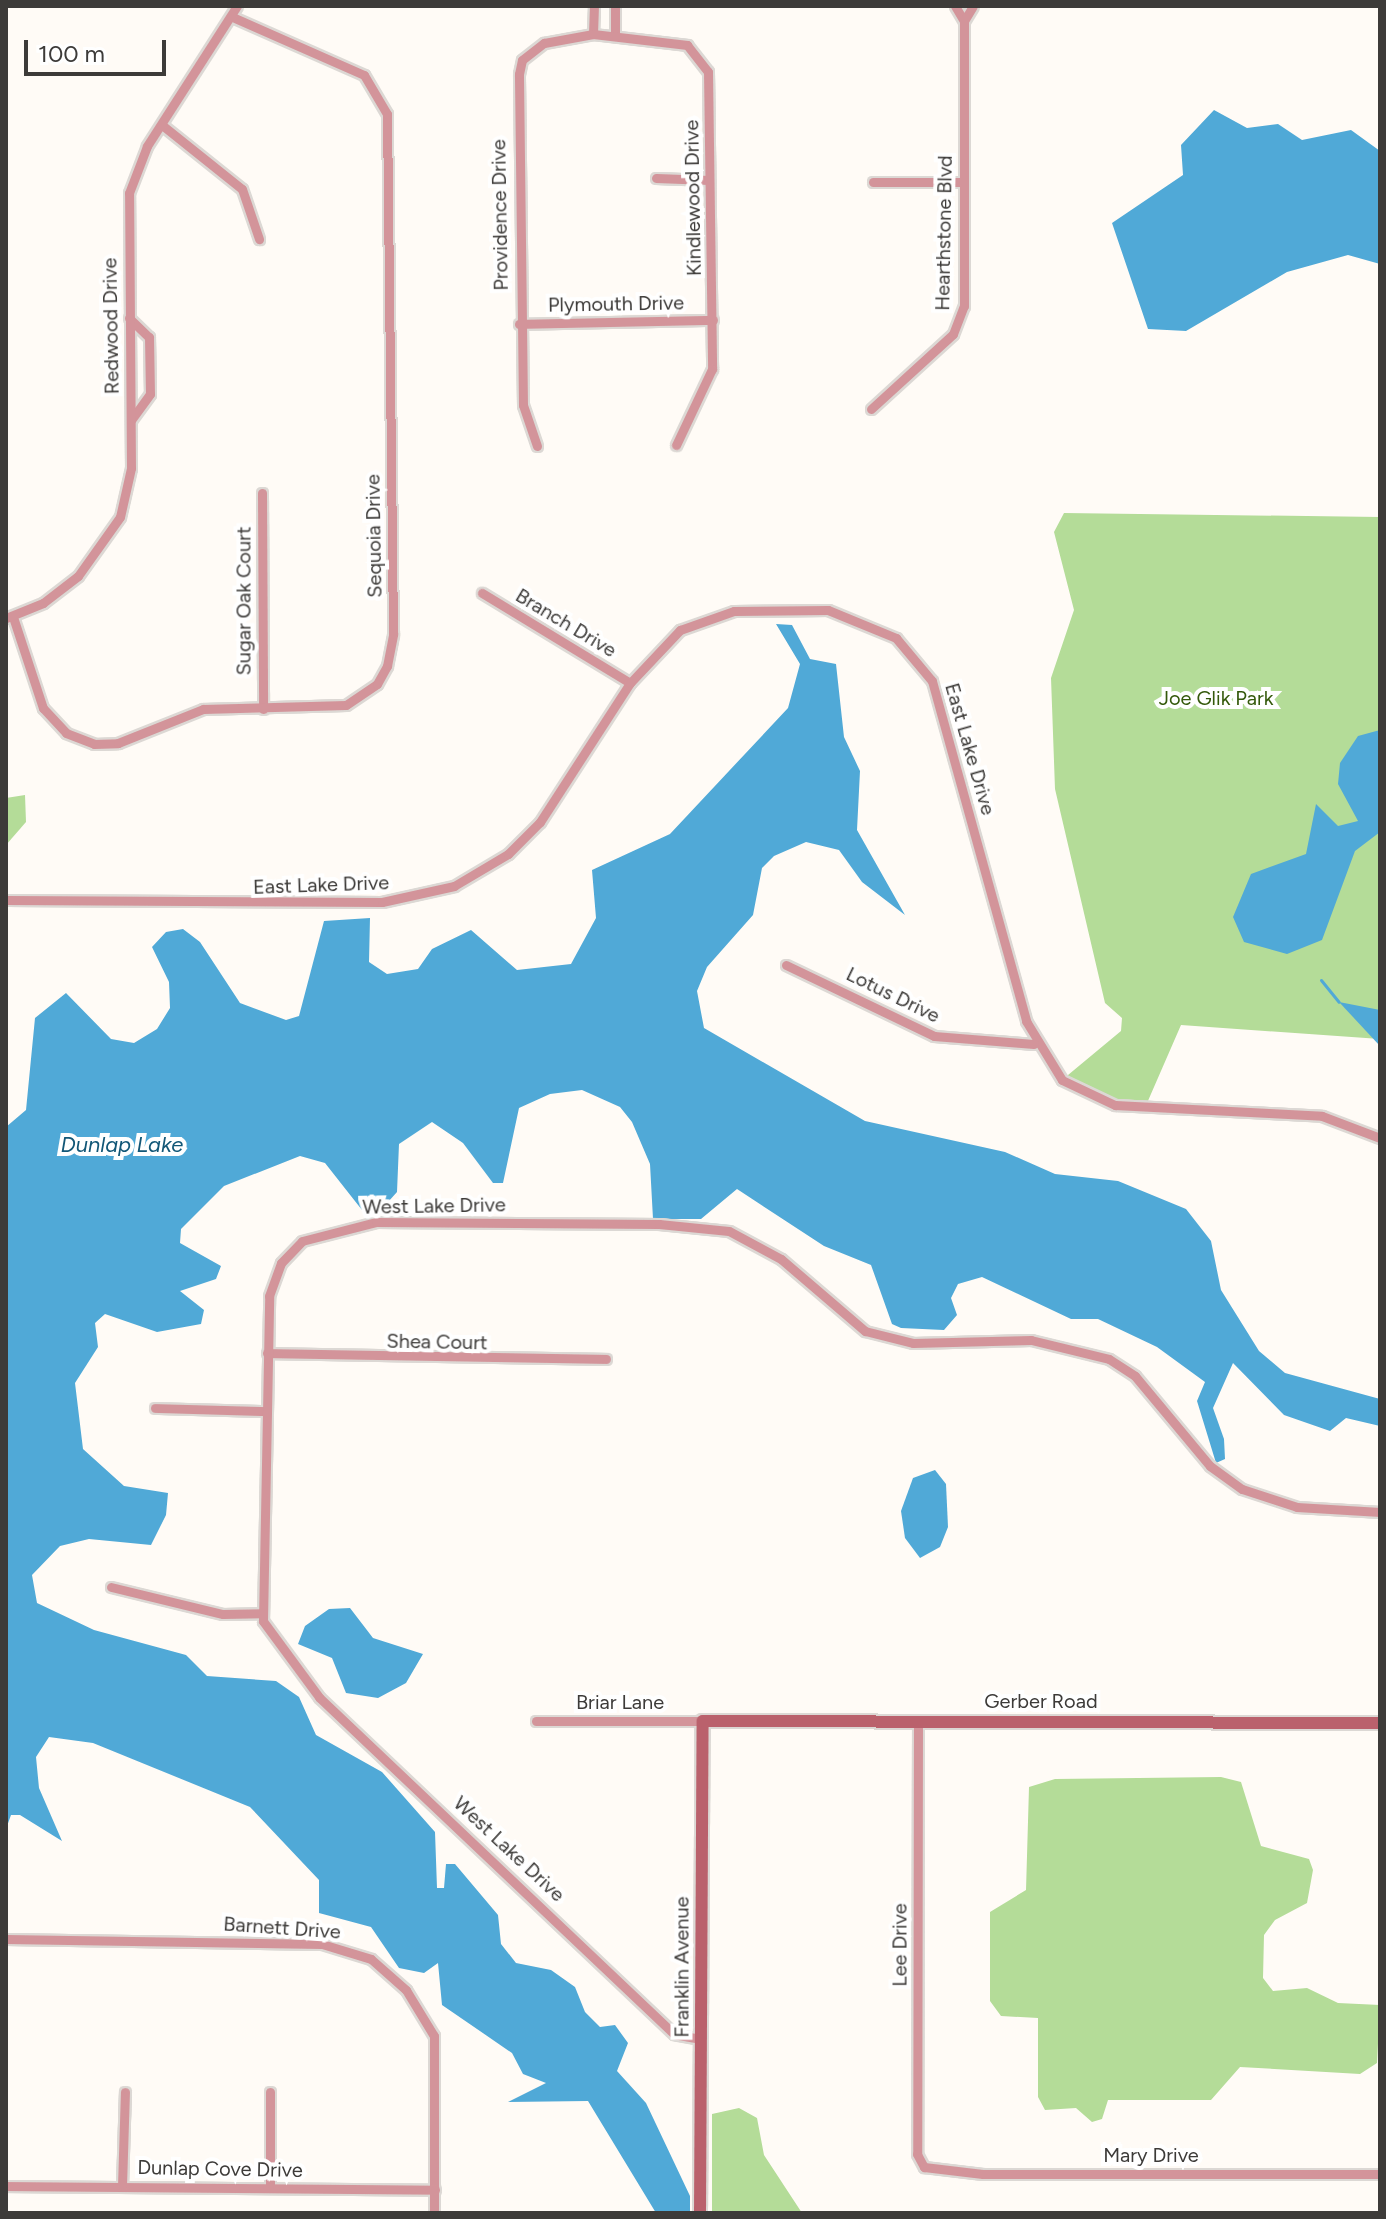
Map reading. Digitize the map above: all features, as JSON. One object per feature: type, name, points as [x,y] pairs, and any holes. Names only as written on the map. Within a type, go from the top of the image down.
[{"type":"street","name":"Redwood Drive","points":[[10,617],[70,583],[113,532],[129,486],[129,193],[162,125],[235,18],[237,6]]},
{"type":"street","points":[[593,34],[594,6]]},
{"type":"street","points":[[615,6],[615,36]]},
{"type":"street","points":[[955,6],[964,21],[973,6]]},
{"type":"street","name":"Sequoia Drive","points":[[10,617],[40,703],[76,738],[118,743],[203,709],[346,705],[377,684],[390,656],[387,114],[364,75],[235,18]]},
{"type":"street","name":"Hearthstone Blvd","points":[[871,409],[960,319],[964,21]]},
{"type":"street","name":"Kindlewood Drive","points":[[593,34],[671,40],[697,53],[710,82],[713,320],[707,387],[676,445]]},
{"type":"street","name":"Providence Drive","points":[[537,446],[523,405],[519,324],[522,60],[544,43],[593,34]]},
{"type":"street","points":[[162,125],[242,189],[259,239]]},
{"type":"street","points":[[656,178],[709,180]]},
{"type":"street","points":[[873,182],[964,182]]},
{"type":"street","points":[[129,318],[149,337],[150,394],[131,420]]},
{"type":"street","name":"Plymouth Drive","points":[[519,324],[713,320]]},
{"type":"street","name":"Sugar Oak Court","points":[[262,493],[263,709]]},
{"type":"street","name":"Branch Drive","points":[[482,593],[630,683]]},
{"type":"street","name":"East Lake Drive","points":[[6,900],[366,903],[454,886],[508,854],[540,822],[630,683],[680,630],[734,611],[828,610],[896,638],[939,695],[1034,1044],[1062,1080],[1115,1105],[1322,1116],[1380,1138]]},
{"type":"street","name":"Lotus Drive","points":[[786,965],[934,1036],[1034,1044]]},
{"type":"street","name":"West Lake Drive","points":[[701,2039],[674,2034],[319,1697],[262,1613],[267,1353],[275,1274],[302,1241],[331,1230],[395,1222],[729,1231],[774,1254],[865,1331],[913,1343],[1031,1340],[1109,1359],[1135,1376],[1203,1458],[1242,1489],[1297,1507],[1380,1512]]},
{"type":"street","name":"Shea Court","points":[[267,1353],[606,1359]]},
{"type":"street","points":[[155,1408],[265,1411]]},
{"type":"street","points":[[111,1587],[223,1614],[262,1613]]},
{"type":"street","name":"Briar Lane","points":[[536,1721],[703,1721]]},
{"type":"street","name":"Franklin Avenue","points":[[700,2213],[703,1721]]},
{"type":"street","name":"Gerber Road","points":[[703,1721],[1380,1723]]},
{"type":"street","name":"Lee Drive","points":[[918,1721],[917,2154],[924,2167]]},
{"type":"street","name":"Barnett Drive","points":[[6,1939],[322,1944],[371,1959],[406,1990],[434,2036],[434,2213]]},
{"type":"street","points":[[122,2186],[125,2092]]},
{"type":"street","points":[[270,2092],[270,2187]]},
{"type":"street","name":"Mary Drive","points":[[924,2167],[983,2174],[1380,2174]]},
{"type":"street","name":"Dunlap Cove Drive","points":[[6,2186],[435,2190]]},
{"type":"green space","name":"Joe Glik Park","points":[[1064,513],[1380,517],[1380,1039],[1181,1025],[1144,1110],[1062,1080],[1121,1031],[1122,1018],[1105,1003],[1055,789],[1051,678],[1074,610],[1054,532]]},
{"type":"green space","points":[[25,795],[26,822],[6,845],[6,798]]},
{"type":"green space","points":[[1221,1777],[1241,1782],[1261,1846],[1309,1859],[1313,1870],[1307,1903],[1275,1920],[1264,1935],[1263,1978],[1273,1991],[1307,1988],[1338,2003],[1380,2005],[1377,2063],[1360,2074],[1240,2067],[1211,2100],[1108,2100],[1102,2119],[1092,2122],[1076,2108],[1045,2110],[1038,2097],[1038,2018],[1001,2016],[990,2001],[990,1912],[1026,1890],[1029,1787],[1055,1779]]},
{"type":"green space","points":[[739,2108],[757,2118],[764,2155],[802,2213],[712,2213],[712,2114]]},
{"type":"water","points":[[1214,110],[1247,128],[1278,124],[1302,140],[1351,130],[1380,151],[1380,264],[1348,255],[1287,272],[1186,331],[1148,329],[1112,223],[1183,175],[1181,145]]},
{"type":"water","name":"Dunlap Lake","points":[[776,624],[792,625],[810,659],[836,664],[844,737],[860,771],[857,830],[905,915],[862,882],[839,850],[806,842],[774,856],[762,868],[753,915],[707,967],[697,991],[704,1028],[865,1121],[1005,1152],[1055,1174],[1118,1181],[1186,1209],[1211,1241],[1221,1290],[1259,1351],[1285,1373],[1380,1399],[1380,1426],[1346,1418],[1330,1431],[1284,1415],[1233,1363],[1213,1408],[1224,1439],[1225,1459],[1216,1463],[1197,1401],[1205,1382],[1157,1347],[1098,1319],[1071,1319],[982,1277],[958,1284],[951,1298],[957,1315],[944,1330],[901,1328],[892,1324],[871,1265],[824,1246],[737,1189],[701,1219],[653,1219],[650,1164],[632,1122],[620,1107],[582,1090],[550,1094],[519,1108],[503,1183],[493,1183],[463,1143],[432,1122],[399,1144],[397,1192],[388,1202],[362,1210],[325,1163],[300,1156],[224,1186],[181,1229],[180,1243],[221,1266],[216,1279],[180,1291],[204,1310],[201,1324],[157,1332],[105,1314],[95,1323],[98,1347],[75,1383],[83,1449],[124,1486],[168,1493],[166,1515],[151,1545],[89,1539],[60,1546],[32,1575],[37,1603],[94,1630],[186,1655],[207,1676],[276,1681],[299,1697],[316,1735],[382,1772],[435,1832],[437,1888],[444,1888],[446,1864],[455,1864],[498,1915],[501,1944],[516,1963],[551,1970],[575,1987],[585,2012],[600,2027],[615,2025],[628,2043],[617,2071],[646,2103],[690,2196],[690,2213],[656,2213],[588,2101],[508,2102],[546,2083],[523,2074],[512,2053],[442,2005],[438,1963],[424,1973],[399,1968],[371,1927],[319,1913],[319,1880],[250,1807],[93,1743],[49,1737],[36,1757],[39,1788],[62,1841],[20,1815],[11,1815],[6,1829],[6,1127],[26,1110],[35,1018],[66,993],[111,1039],[134,1043],[157,1029],[170,1008],[169,982],[152,947],[166,932],[183,929],[200,942],[240,1003],[286,1020],[299,1016],[324,921],[370,918],[369,962],[387,974],[418,969],[432,949],[471,930],[517,970],[571,964],[596,918],[592,870],[670,834],[788,708],[800,664]]},
{"type":"water","points":[[1380,730],[1380,832],[1355,851],[1322,940],[1287,954],[1244,942],[1233,917],[1251,874],[1306,854],[1316,804],[1338,826],[1358,821],[1338,784],[1340,763],[1358,736]]},
{"type":"water","points":[[1339,1002],[1380,1010],[1380,1046]]},
{"type":"water","points":[[935,1470],[946,1484],[948,1527],[940,1547],[920,1558],[905,1538],[901,1511],[913,1478]]},
{"type":"water","points":[[350,1608],[373,1638],[423,1654],[406,1683],[378,1698],[346,1693],[332,1658],[298,1644],[305,1626],[329,1609]]},
{"type":"waterway","points":[[1321,980],[1339,1002]]}]
